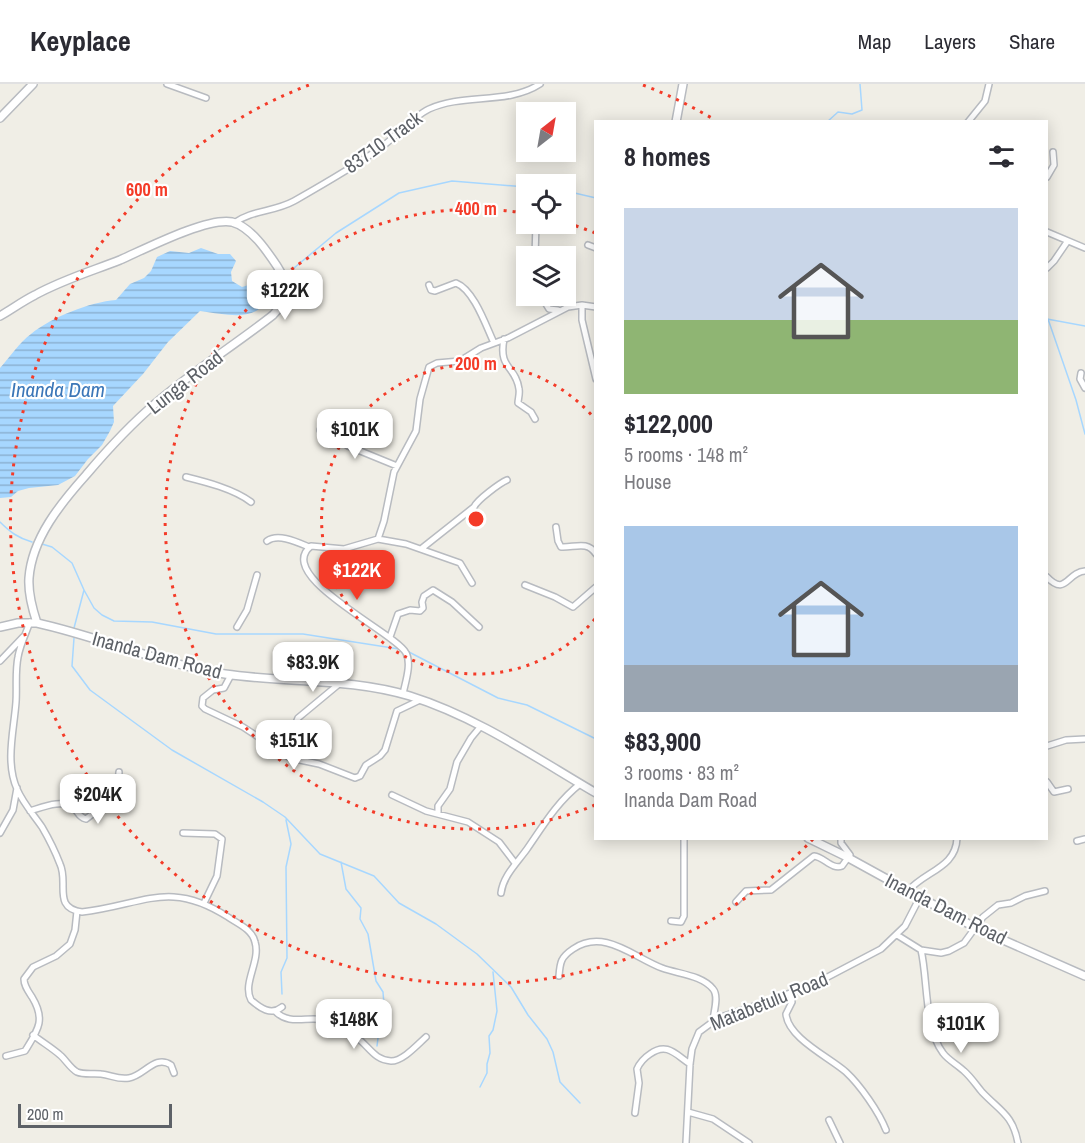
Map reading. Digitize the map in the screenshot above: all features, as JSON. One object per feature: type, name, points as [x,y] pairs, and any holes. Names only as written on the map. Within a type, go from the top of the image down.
[{"type":"street","points":[[0,118],[33,84]]},
{"type":"street","points":[[167,84],[206,98]]},
{"type":"street","name":"83710 Track","points":[[234,223],[249,214],[278,208],[294,201],[379,149],[430,109],[519,93],[540,84]]},
{"type":"street","points":[[676,120],[683,84]]},
{"type":"street","points":[[970,120],[985,101],[989,84]]},
{"type":"street","points":[[1048,175],[1054,165],[1053,152]]},
{"type":"street","points":[[0,316],[64,281],[171,238],[220,222],[234,223]]},
{"type":"street","name":"Lunga Road","points":[[33,622],[29,594],[36,549],[67,497],[122,434],[150,408],[273,315],[283,303],[286,288],[282,274],[259,243],[247,231],[234,223]]},
{"type":"street","points":[[1048,232],[1085,248]]},
{"type":"street","points":[[1048,267],[1067,242]]},
{"type":"street","points":[[588,245],[594,247]]},
{"type":"street","points":[[429,285],[431,290],[435,291],[456,283],[461,285],[470,295],[494,343]]},
{"type":"street","points":[[582,305],[582,320],[594,371]]},
{"type":"street","points":[[378,539],[392,480],[416,431],[420,399],[429,367],[437,363],[460,361],[562,310],[582,305],[594,307]]},
{"type":"street","points":[[548,306],[551,310],[562,310]]},
{"type":"street","points":[[504,339],[502,357],[517,383],[518,404],[531,412],[535,419]]},
{"type":"street","points":[[1081,373],[1080,379],[1085,388]]},
{"type":"street","points":[[320,430],[328,431],[348,446],[397,466]]},
{"type":"street","points":[[186,477],[251,502]]},
{"type":"street","points":[[421,549],[474,507],[476,501],[507,480]]},
{"type":"street","points":[[556,527],[561,547],[585,546],[594,552]]},
{"type":"street","points":[[267,541],[271,537],[277,537],[309,547],[344,549],[378,539],[406,544],[460,563],[472,583]]},
{"type":"street","points":[[309,547],[305,561],[310,578],[362,621],[390,637],[404,650],[408,658],[403,694]]},
{"type":"street","points":[[1048,578],[1060,585],[1078,572],[1085,571]]},
{"type":"street","points":[[237,627],[248,610],[257,575]]},
{"type":"street","points":[[525,585],[573,607],[594,589]]},
{"type":"street","points":[[390,637],[398,614],[410,610],[420,611],[423,608],[424,596],[433,590],[452,602],[479,627]]},
{"type":"street","points":[[0,661],[24,636],[33,622]]},
{"type":"street","name":"Inanda Dam Road","points":[[0,627],[33,622],[189,668],[231,675],[362,686],[403,694],[481,726],[594,792]]},
{"type":"street","points":[[24,636],[16,666],[12,770],[17,788],[47,836],[62,867],[63,897],[69,909],[100,910],[168,896],[183,897],[204,903],[243,926],[254,937],[257,952],[248,993],[251,1000],[270,1012],[282,1007]]},
{"type":"street","points":[[231,675],[224,688],[213,690],[205,696],[202,706],[225,720],[251,731],[290,758],[320,764],[357,778],[366,765],[385,750],[397,711],[420,700]]},
{"type":"street","points":[[275,749],[290,738],[298,718],[339,684]]},
{"type":"street","points":[[438,813],[438,806],[450,789],[457,762],[481,726]]},
{"type":"street","points":[[1048,746],[1066,740],[1085,739]]},
{"type":"street","points":[[30,811],[63,804],[72,807],[81,818],[86,819],[99,810],[116,804],[118,772]]},
{"type":"street","points":[[1048,783],[1054,792],[1068,789]]},
{"type":"street","points":[[501,893],[515,863],[564,797],[580,784]]},
{"type":"street","points":[[0,833],[13,810],[17,788]]},
{"type":"street","points":[[392,795],[426,811],[451,819],[461,819],[478,828],[499,842],[515,863]]},
{"type":"street","points":[[183,833],[216,834],[222,839],[217,876],[204,903]]},
{"type":"street","points":[[1077,840],[1085,839]]},
{"type":"street","points":[[671,921],[681,922],[684,916],[684,840]]},
{"type":"street","points":[[736,902],[746,891],[771,890],[814,856],[837,868],[842,866],[850,853],[841,840]]},
{"type":"street","points":[[908,891],[919,880],[953,856],[957,848],[957,840]]},
{"type":"street","name":"Inanda Dam Road","points":[[821,841],[976,928],[1085,976]]},
{"type":"street","points":[[897,935],[921,950],[941,953],[949,951],[964,943],[983,917],[998,905],[1045,891]]},
{"type":"street","name":"Matabetulu Road","points":[[686,1143],[690,1064],[699,1032],[713,1020],[820,981],[881,949],[905,926],[920,897]]},
{"type":"street","points":[[6,1056],[25,1051],[40,1025],[40,1015],[24,984],[24,979],[33,967],[56,956],[70,944],[75,930],[77,911]]},
{"type":"street","points":[[559,976],[564,955],[581,944],[614,944],[645,962],[695,978],[709,985],[716,996],[713,1020]]},
{"type":"street","points":[[921,950],[926,993],[942,1053],[964,1071],[981,1091],[1009,1117],[1018,1143]]},
{"type":"street","points":[[790,993],[792,1002],[786,1014],[789,1025],[812,1047],[850,1076],[880,1116],[886,1130]]},
{"type":"street","points":[[275,1011],[285,1019],[327,1020],[357,1038],[374,1055],[393,1061],[426,1037]]},
{"type":"street","points":[[33,1035],[60,1055],[75,1070],[82,1073],[104,1074],[127,1079],[140,1074],[153,1064],[165,1062],[171,1065],[174,1073]]},
{"type":"street","points":[[635,1113],[639,1083],[637,1069],[644,1058],[660,1048],[666,1048],[690,1064]]},
{"type":"street","points":[[688,1112],[713,1119],[748,1143]]},
{"type":"street","points":[[829,1120],[840,1143]]},
{"type":"water","name":"Inanda Dam","points":[[201,248],[218,254],[230,254],[236,261],[231,272],[232,281],[242,287],[269,276],[273,276],[279,284],[263,306],[255,311],[225,315],[200,311],[168,342],[143,374],[113,406],[114,422],[110,431],[102,445],[75,476],[58,485],[29,488],[18,491],[11,497],[0,498],[0,368],[27,338],[49,322],[83,307],[116,300],[130,284],[144,278],[151,271],[157,257],[170,251],[189,253]]},
{"type":"waterway","points":[[829,120],[838,112],[852,114],[862,110],[860,84]]},
{"type":"waterway","points":[[288,273],[336,233],[399,193],[452,181],[516,186]]},
{"type":"waterway","points":[[576,193],[594,198]]},
{"type":"waterway","points":[[1048,319],[1085,326]]},
{"type":"waterway","points":[[1048,319],[1076,400],[1085,434]]},
{"type":"waterway","points":[[0,522],[14,534],[32,542]]},
{"type":"waterway","points":[[42,544],[52,547],[72,563],[84,590],[74,628]]},
{"type":"waterway","points":[[84,590],[94,608],[114,621],[152,622],[216,634],[303,634],[399,649]]},
{"type":"waterway","points":[[74,638],[72,666],[90,690],[172,750],[285,817],[320,854],[374,876],[399,903],[436,924],[477,954],[511,987],[528,1015],[547,1039],[553,1052],[560,1082],[580,1103]]},
{"type":"waterway","points":[[407,651],[498,698],[527,705],[594,738]]},
{"type":"waterway","points":[[282,994],[281,972],[287,958],[286,867],[291,844],[286,820]]},
{"type":"waterway","points":[[341,862],[346,889],[361,908],[360,919],[368,934],[376,981],[383,992],[384,1005],[390,1016],[378,1038],[377,1046]]},
{"type":"waterway","points":[[480,1087],[487,1073],[490,1053],[489,1036],[493,1030],[497,1011],[493,972]]}]
